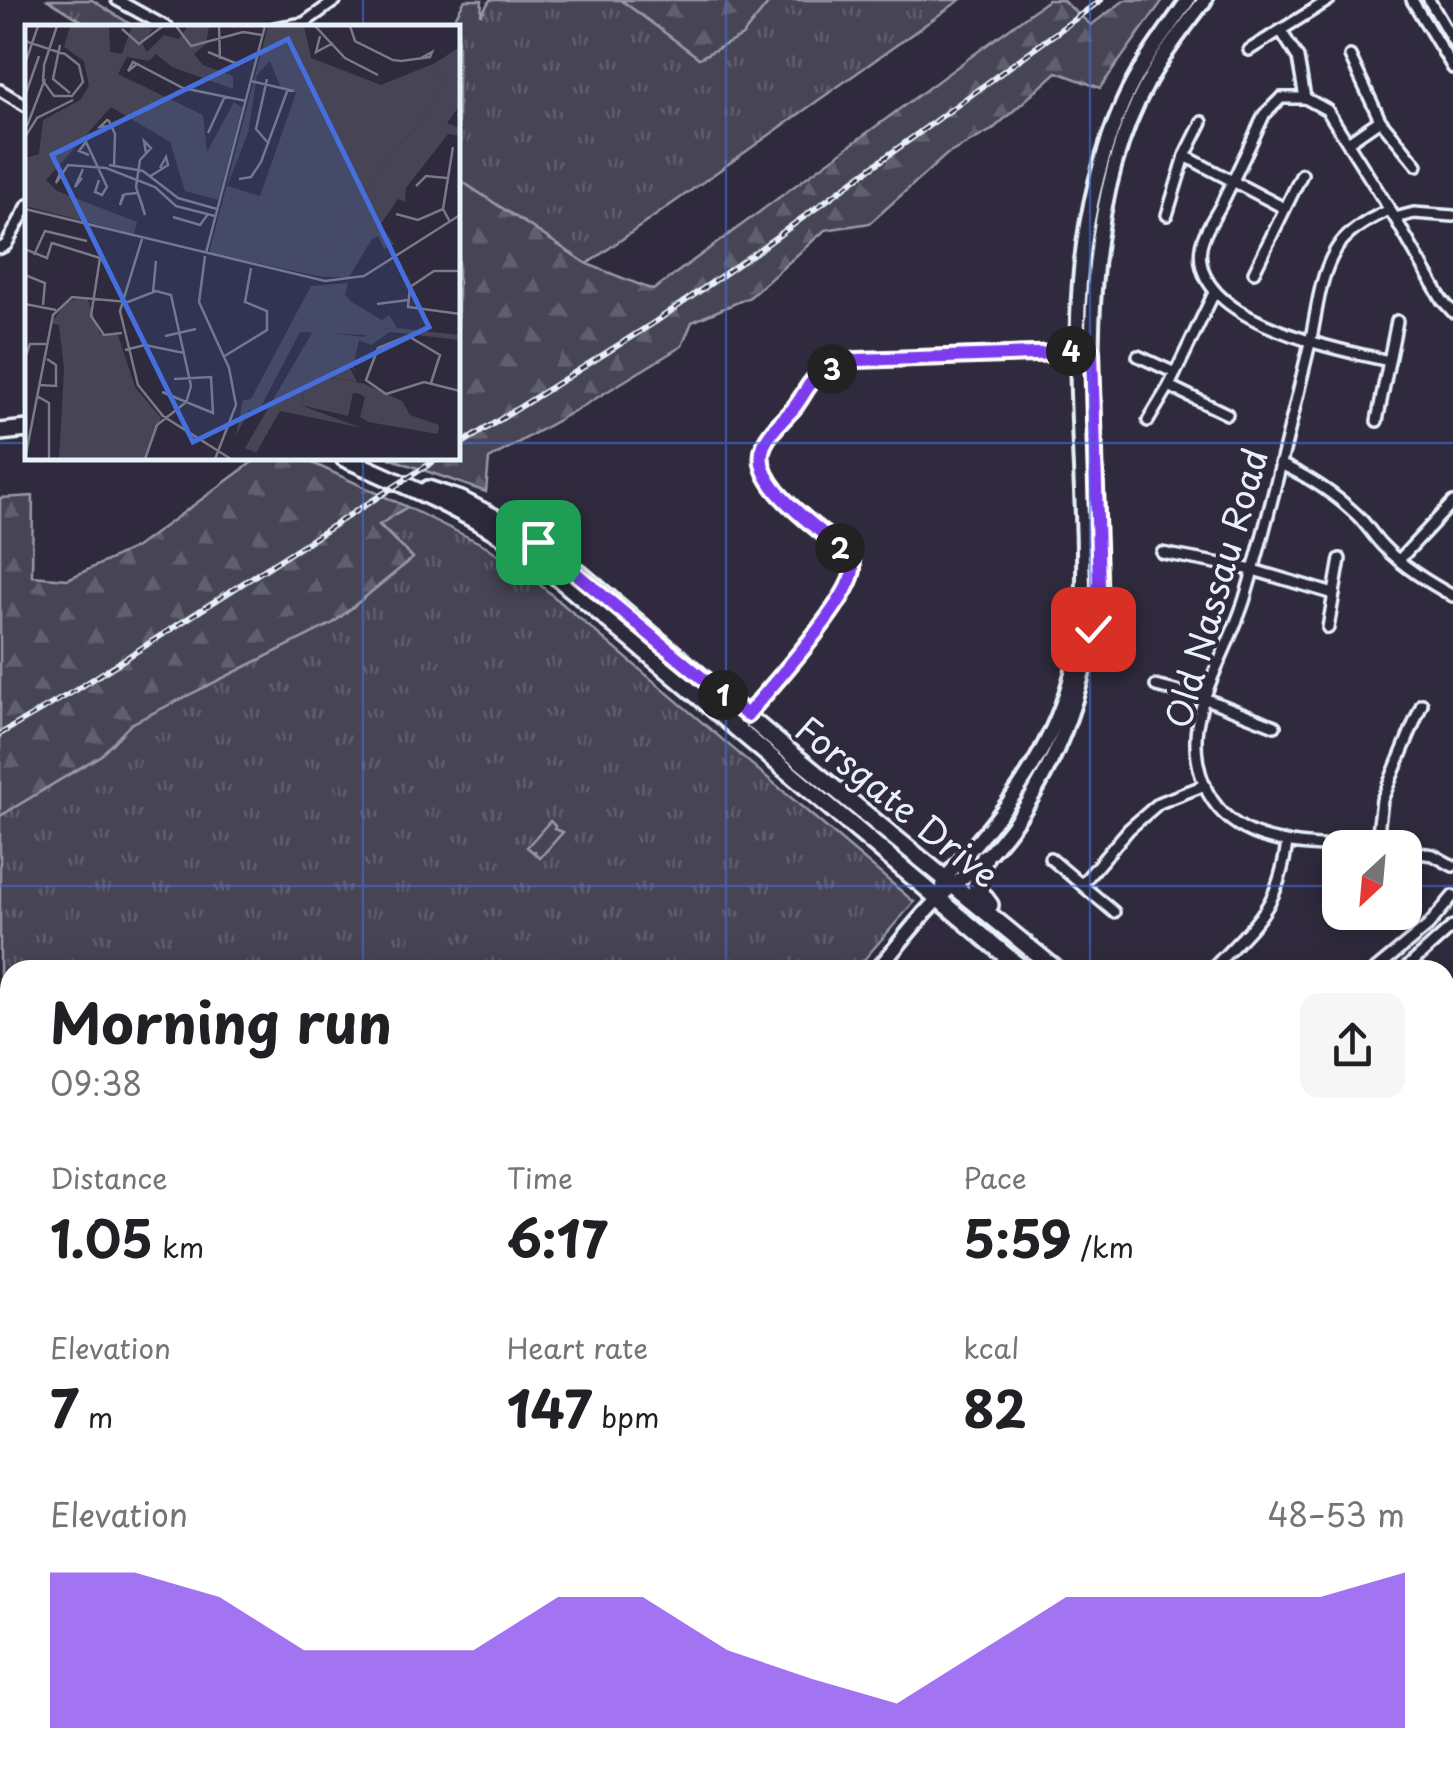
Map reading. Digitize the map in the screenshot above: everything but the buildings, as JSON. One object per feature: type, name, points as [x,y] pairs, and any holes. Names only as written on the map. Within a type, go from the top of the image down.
[{"type":"main road","points":[[886,960],[939,898],[1016,796],[1049,740],[1070,681],[1085,570],[1076,351],[1080,254],[1105,152],[1124,100],[1188,0]]},
{"type":"main road","points":[[1034,951],[1013,924],[980,893],[977,878],[986,858],[1053,758],[1082,684],[1099,586],[1092,281],[1102,213],[1147,84],[1205,0]]},
{"type":"main road","points":[[0,432],[25,429]]},
{"type":"main road","name":"Forsgate Drive","points":[[349,460],[404,484],[461,500],[538,542],[1011,960]]},
{"type":"main road","name":"Forsgate Drive","points":[[743,721],[1044,960]]},
{"type":"main road","points":[[950,882],[986,858]]},
{"type":"street","points":[[117,0],[163,25]]},
{"type":"street","points":[[288,25],[310,20],[336,0]]},
{"type":"street","points":[[1249,50],[1329,0]]},
{"type":"street","points":[[1412,0],[1453,68]]},
{"type":"street","points":[[1430,0],[1453,42]]},
{"type":"street","points":[[1280,31],[1298,58],[1305,98]]},
{"type":"street","points":[[1350,56],[1380,120],[1417,166]]},
{"type":"street","points":[[0,90],[25,105]]},
{"type":"street","points":[[1389,361],[1310,344],[1231,307],[1204,280],[1201,244],[1264,115],[1274,103],[1281,98],[1305,98],[1320,104],[1348,142],[1442,300],[1453,312]]},
{"type":"street","points":[[1348,142],[1380,120]]},
{"type":"street","points":[[1167,215],[1185,156],[1202,122]]},
{"type":"street","points":[[1185,156],[1284,208]]},
{"type":"street","points":[[1254,272],[1302,174]]},
{"type":"street","points":[[0,248],[6,245],[25,210]]},
{"type":"street","points":[[1392,214],[1453,216]]},
{"type":"street","name":"Old Nassau Road","points":[[1322,846],[1268,840],[1238,825],[1214,802],[1199,770],[1197,724],[1252,570],[1310,344],[1321,286],[1335,251],[1364,223],[1392,214]]},
{"type":"street","points":[[1148,421],[1214,293]]},
{"type":"street","points":[[1377,421],[1397,321]]},
{"type":"street","points":[[743,721],[841,600],[854,571],[852,560],[842,549],[774,488],[764,474],[764,446],[812,380],[839,364],[857,360],[1092,352]]},
{"type":"street","points":[[1138,356],[1176,373]]},
{"type":"street","points":[[1169,386],[1226,414]]},
{"type":"street","points":[[1280,464],[1309,477],[1359,517],[1399,560],[1453,596]]},
{"type":"street","points":[[1399,560],[1453,502]]},
{"type":"street","points":[[1162,553],[1252,570],[1334,594]]},
{"type":"street","points":[[1328,628],[1340,559]]},
{"type":"street","points":[[1156,686],[1206,698],[1275,726]]},
{"type":"street","points":[[1378,830],[1382,800],[1422,704]]},
{"type":"street","points":[[1082,884],[1129,829],[1159,803],[1205,785]]},
{"type":"street","points":[[1220,960],[1274,900],[1287,843]]},
{"type":"street","points":[[1422,853],[1453,866]]},
{"type":"street","points":[[1050,858],[1114,912]]},
{"type":"street","points":[[1387,960],[1428,926],[1453,896]]},
{"type":"street","points":[[1428,926],[1441,938]]},
{"type":"street","points":[[1416,960],[1453,926]]},
{"type":"green space","points":[[48,0],[92,0],[132,25],[89,25]]},
{"type":"green space","points":[[465,0],[482,0],[481,15],[490,0],[621,0],[699,58],[742,36],[771,0],[960,0],[587,264],[460,180],[460,25],[451,25]]},
{"type":"green space","points":[[621,0],[771,0],[742,36],[699,58]]},
{"type":"green space","points":[[1048,0],[1062,0],[1091,25],[1125,0],[1163,0],[1100,88],[1057,72],[992,130],[946,155],[870,223],[825,230],[750,297],[692,322],[682,346],[489,459],[486,492],[395,460],[460,460],[460,180],[587,264],[653,290]]},
{"type":"green space","points":[[255,460],[306,460],[407,507],[379,525],[413,558],[333,623],[131,724],[101,755],[0,816],[0,498],[33,496],[32,576],[68,579],[135,548]]},
{"type":"green space","points":[[407,507],[486,546],[532,578],[914,902],[864,960],[0,960],[0,816],[101,755],[130,724],[333,623],[413,558],[379,524]]},
{"type":"green space","points":[[550,821],[554,829],[563,832],[540,858],[527,847]]},
{"type":"railway","points":[[460,445],[655,322],[1101,0]]},
{"type":"railway","points":[[0,734],[76,690],[436,460]]},
{"type":"route","points":[[538,542],[747,715],[841,600],[854,571],[852,560],[842,549],[774,488],[764,474],[764,446],[812,380],[839,364],[857,360],[1092,352],[1099,586],[1093,629]]}]
